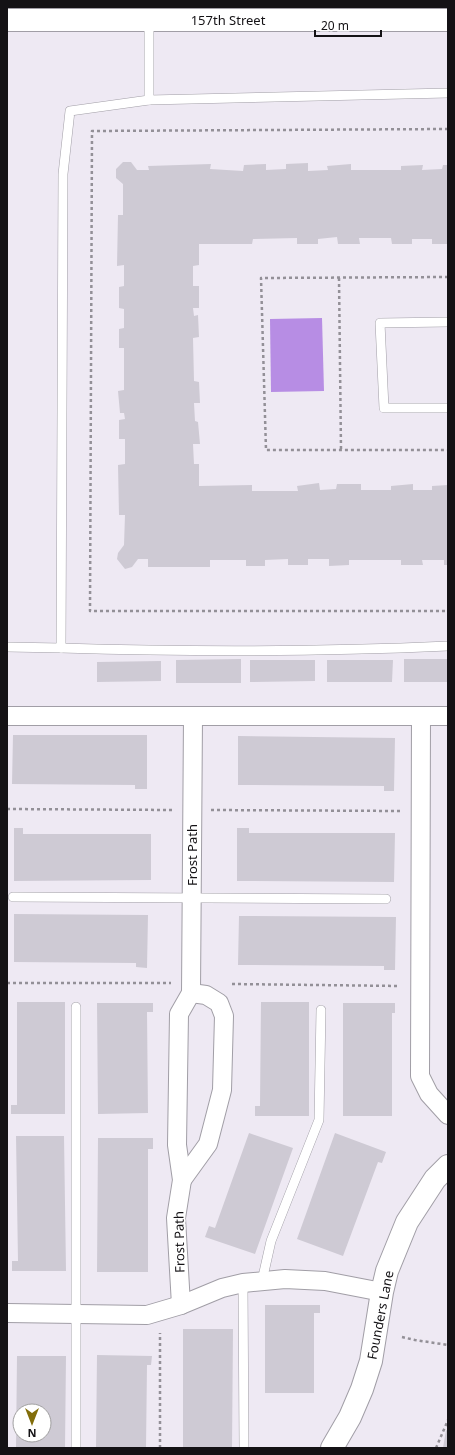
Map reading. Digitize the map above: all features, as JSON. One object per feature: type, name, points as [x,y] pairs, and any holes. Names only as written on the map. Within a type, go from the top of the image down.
[{"type":"street","name":"157th Street","points":[[7,20],[149,14],[448,20]]},
{"type":"street","points":[[7,716],[448,716]]},
{"type":"street","points":[[421,716],[420,1076],[429,1094],[448,1115]]},
{"type":"street","name":"Frost Path","points":[[181,1305],[176,1218],[182,1180],[177,1145],[179,1014],[191,993],[193,717]]},
{"type":"street","name":"Frost Path","points":[[182,1180],[208,1144],[222,1090],[224,1016],[219,1003],[206,995],[191,993]]},
{"type":"street","name":"Founders Lane","points":[[332,1448],[350,1417],[362,1389],[371,1360],[382,1292],[387,1271],[407,1222],[435,1179],[448,1166]]},
{"type":"street","points":[[7,1313],[147,1314],[160,1312],[181,1305],[222,1288],[243,1283],[285,1279],[326,1281],[382,1292]]},
{"type":"lane","points":[[149,14],[150,100]]},
{"type":"lane","points":[[61,648],[63,174],[70,111],[150,100],[448,93]]},
{"type":"lane","points":[[448,322],[380,323],[384,408],[448,408]]},
{"type":"lane","points":[[7,647],[139,650],[361,650],[448,646]]},
{"type":"lane","points":[[13,897],[386,899]]},
{"type":"lane","points":[[76,1007],[76,1448]]},
{"type":"lane","points":[[262,1281],[271,1241],[319,1120],[321,1010]]},
{"type":"lane","points":[[243,1283],[244,1448]]},
{"type":"path","points":[[448,129],[92,130],[90,612],[448,611]]},
{"type":"path","points":[[448,277],[261,278],[266,450],[448,450]]},
{"type":"path","points":[[339,278],[341,450]]},
{"type":"path","points":[[7,809],[420,811]]},
{"type":"path","points":[[7,983],[176,983]]},
{"type":"path","points":[[232,984],[420,986]]},
{"type":"path","points":[[160,1312],[160,1448]]},
{"type":"path","points":[[402,1337],[448,1345]]},
{"type":"path","points":[[436,1448],[448,1420]]},
{"type":"shaded area","points":[[322,318],[324,391],[271,392],[270,319]]},
{"type":"building","points":[[123,162],[131,162],[137,170],[149,170],[148,166],[211,164],[210,169],[243,171],[244,165],[266,164],[266,170],[286,169],[286,164],[308,163],[308,171],[328,170],[327,166],[351,164],[351,170],[401,170],[401,166],[423,165],[422,170],[442,169],[443,165],[448,165],[448,244],[432,244],[432,239],[412,239],[412,244],[392,244],[391,238],[359,238],[360,244],[338,244],[337,237],[318,239],[318,244],[297,244],[297,238],[253,239],[252,244],[199,244],[199,265],[193,266],[193,286],[199,286],[199,308],[193,308],[194,316],[198,315],[199,337],[193,338],[194,381],[199,382],[200,403],[194,403],[195,421],[198,422],[200,444],[193,444],[194,464],[199,464],[199,486],[252,485],[252,491],[298,491],[297,486],[319,483],[320,490],[336,489],[337,484],[361,484],[361,490],[391,490],[391,486],[413,484],[413,490],[432,490],[432,486],[448,485],[448,565],[444,565],[444,560],[422,560],[423,565],[401,565],[401,560],[349,560],[349,565],[329,566],[329,559],[308,559],[308,565],[288,565],[288,559],[265,560],[265,566],[246,566],[246,560],[210,560],[210,567],[148,567],[148,559],[138,559],[132,567],[125,569],[117,559],[118,553],[124,545],[125,515],[119,515],[118,465],[125,464],[125,439],[119,439],[119,420],[125,419],[124,413],[120,413],[118,391],[124,390],[124,348],[119,348],[119,329],[124,328],[124,309],[119,308],[119,287],[124,286],[124,265],[117,266],[118,215],[123,215],[123,184],[116,178],[116,169]]},
{"type":"building","points":[[241,659],[241,683],[176,683],[176,660]]},
{"type":"building","points":[[404,659],[448,659],[448,682],[404,682]]},
{"type":"building","points":[[250,660],[315,660],[315,681],[250,682]]},
{"type":"building","points":[[327,660],[393,660],[392,682],[327,682]]},
{"type":"building","points":[[161,661],[161,681],[97,682],[97,662]]},
{"type":"building","points":[[13,735],[147,735],[147,789],[135,789],[135,785],[12,784]]},
{"type":"building","points":[[238,736],[395,738],[394,791],[384,791],[384,786],[238,785]]},
{"type":"building","points":[[14,828],[23,828],[23,834],[151,834],[151,880],[14,881]]},
{"type":"building","points":[[237,828],[249,828],[249,833],[395,833],[394,882],[237,881]]},
{"type":"building","points":[[14,914],[148,915],[147,968],[136,967],[136,963],[14,962]]},
{"type":"building","points":[[239,916],[396,917],[395,970],[384,970],[384,966],[238,965]]},
{"type":"building","points":[[17,1002],[65,1002],[65,1114],[11,1114],[11,1105],[17,1105]]},
{"type":"building","points":[[261,1002],[309,1002],[309,1116],[255,1116],[255,1106],[260,1106]]},
{"type":"building","points":[[97,1003],[153,1003],[153,1012],[147,1012],[148,1113],[98,1114]]},
{"type":"building","points":[[343,1003],[395,1003],[395,1013],[392,1013],[392,1116],[343,1116]]},
{"type":"building","points":[[249,1133],[293,1148],[255,1254],[205,1237],[209,1226],[215,1228]]},
{"type":"building","points":[[335,1133],[386,1152],[382,1163],[378,1162],[343,1256],[297,1239]]},
{"type":"building","points":[[16,1136],[64,1136],[66,1271],[12,1271],[12,1261],[18,1261]]},
{"type":"building","points":[[98,1138],[153,1138],[153,1149],[148,1149],[148,1272],[97,1272]]},
{"type":"building","points":[[265,1305],[320,1305],[320,1313],[314,1313],[314,1393],[265,1393]]},
{"type":"building","points":[[183,1329],[233,1329],[232,1448],[183,1448]]},
{"type":"building","points":[[97,1355],[152,1356],[151,1365],[147,1365],[146,1448],[96,1448]]},
{"type":"building","points":[[17,1356],[66,1356],[65,1448],[16,1448],[16,1443],[52,1443],[52,1403],[16,1403]]},
{"type":"building","points":[[446,1430],[448,1431],[448,1448],[443,1448]]}]
